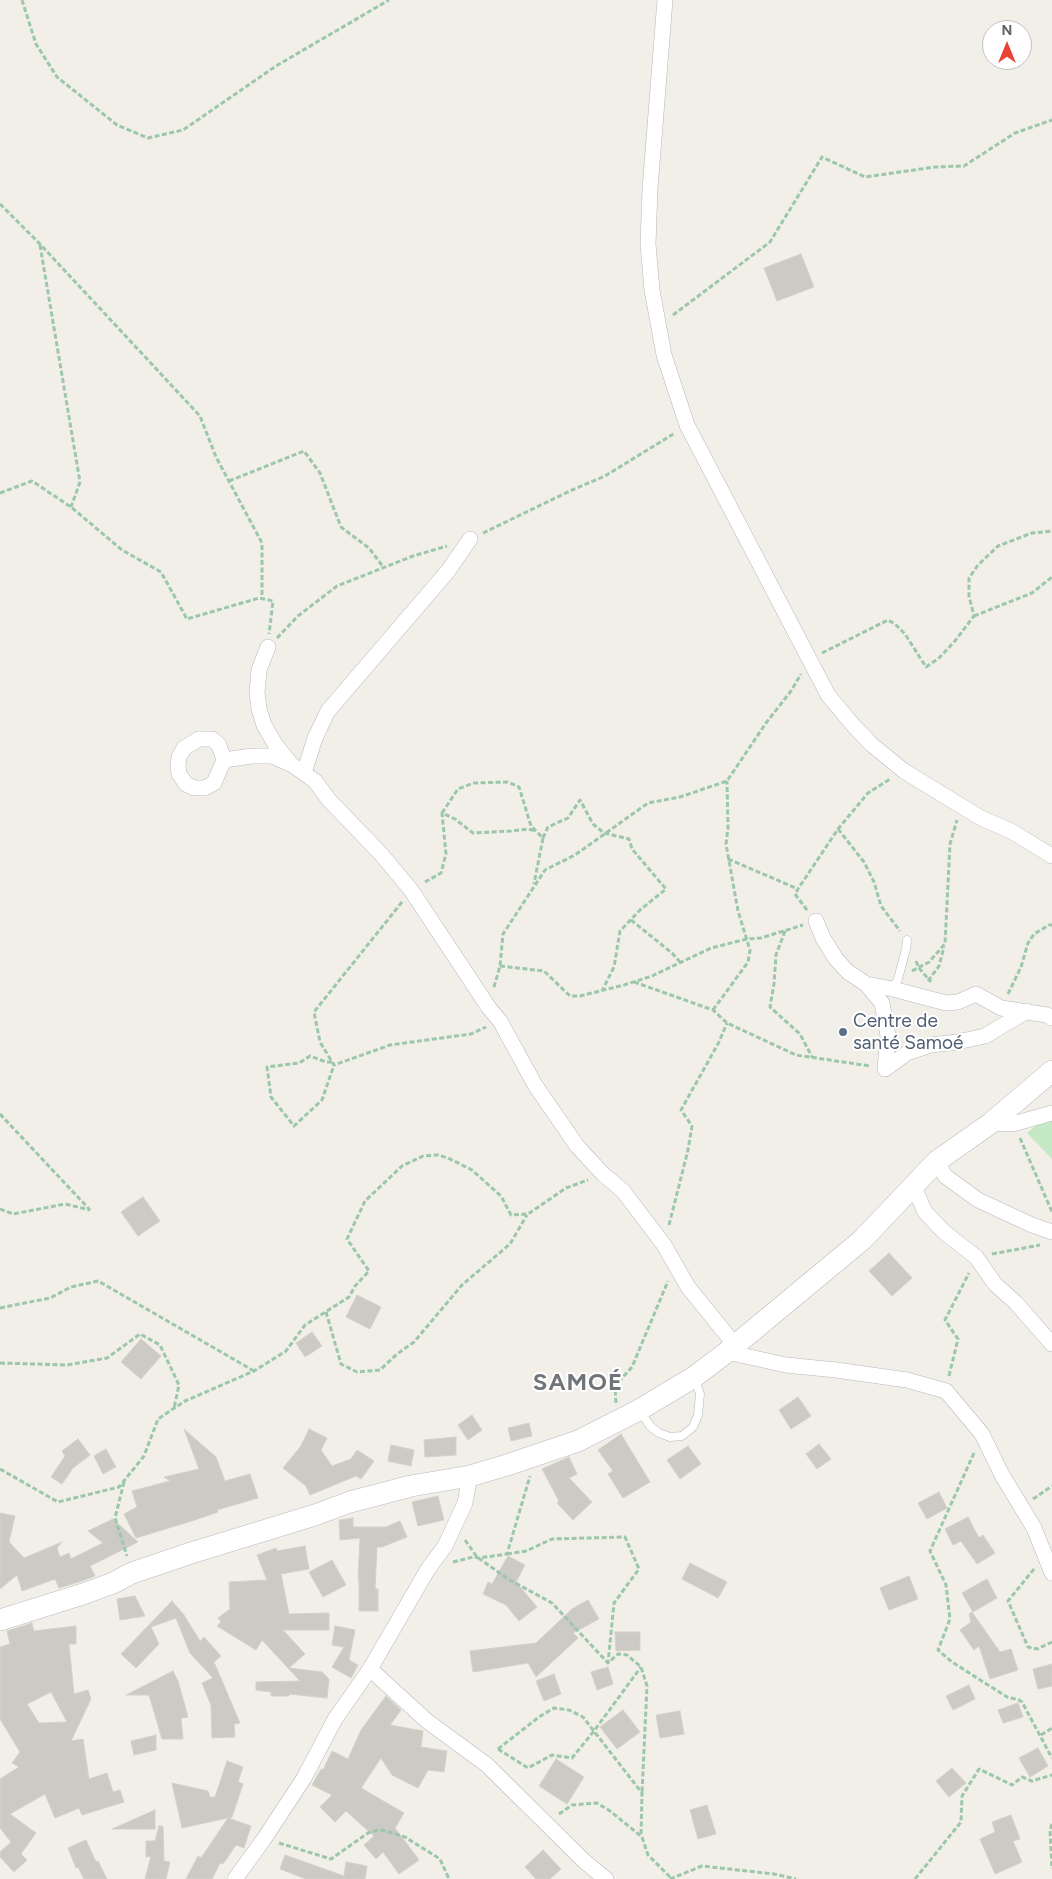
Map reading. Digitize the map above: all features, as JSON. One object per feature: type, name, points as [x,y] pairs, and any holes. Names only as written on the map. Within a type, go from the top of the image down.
[{"type":"main road","points":[[0,1620],[83,1594],[113,1583],[132,1573],[191,1553],[315,1515],[350,1502],[411,1486],[470,1476],[578,1441],[640,1410],[694,1377],[731,1349],[855,1246],[937,1161],[991,1123],[1052,1071]]},
{"type":"street","points":[[665,0],[650,189],[648,244],[652,290],[658,326],[668,370],[687,425],[828,695],[853,725],[871,744],[904,771],[981,818],[1011,831],[1052,856]]},
{"type":"street","points":[[304,773],[315,738],[328,711],[448,571],[470,539]]},
{"type":"street","points":[[268,647],[259,670],[257,692],[259,709],[264,725],[275,744],[291,764]]},
{"type":"street","points":[[224,760],[252,756],[272,756],[291,764],[315,782],[329,800],[381,854],[411,890],[489,1008],[500,1021],[535,1085],[577,1146],[602,1174],[623,1192],[664,1245],[688,1287],[731,1349],[786,1366],[836,1370],[907,1380],[946,1391],[982,1434],[1002,1475],[1034,1528],[1052,1573]]},
{"type":"street","points":[[816,921],[823,938],[836,959],[848,972],[866,984],[882,1003],[888,1036],[885,1068]]},
{"type":"street","points":[[866,984],[895,984],[916,995],[946,1003],[958,1002],[976,994],[1001,1008],[1027,1011],[1047,1015],[1052,1018]]},
{"type":"street","points":[[885,1068],[907,1053],[931,1045],[985,1036],[1027,1011]]},
{"type":"street","points":[[991,1123],[1013,1124],[1052,1113]]},
{"type":"street","points":[[937,1161],[945,1176],[978,1200],[1032,1225],[1048,1238]]},
{"type":"street","points":[[914,1187],[926,1212],[944,1232],[976,1257],[995,1284],[1016,1303],[1052,1344]]},
{"type":"street","points":[[235,1879],[304,1778],[335,1719],[370,1669],[396,1621],[428,1569],[445,1546],[456,1526],[464,1503],[470,1476]]},
{"type":"street","points":[[370,1669],[427,1721],[487,1765],[606,1879]]},
{"type":"lane","points":[[895,984],[907,940]]},
{"type":"lane","points":[[640,1410],[650,1426],[659,1433],[670,1437],[682,1436],[694,1427],[698,1415],[700,1394],[694,1377]]},
{"type":"path","points":[[22,0],[36,44],[57,77],[117,125],[148,138],[183,130],[276,66],[388,0]]},
{"type":"path","points":[[658,326],[770,242],[822,156],[865,177],[935,167],[964,166],[1015,133],[1052,120]]},
{"type":"path","points":[[0,204],[40,244],[200,416],[216,457],[262,543],[262,598]]},
{"type":"path","points":[[40,244],[80,482],[71,507]]},
{"type":"path","points":[[229,482],[304,452],[320,472],[341,527],[369,548],[384,568]]},
{"type":"path","points":[[0,493],[32,481],[71,507],[122,550],[161,572],[188,619],[259,598],[273,601],[268,647]]},
{"type":"path","points":[[974,616],[969,596],[969,578],[978,564],[998,546],[1032,532],[1052,531]]},
{"type":"path","points":[[713,1010],[748,962],[750,950],[738,911],[728,859],[726,844],[728,828],[727,781],[766,723],[791,691],[809,660],[888,620],[905,634],[926,667],[944,653],[974,616],[1032,593],[1052,576]]},
{"type":"path","points":[[500,966],[544,971],[570,996],[580,996],[652,976],[710,948],[761,938],[816,921],[795,894],[838,829],[868,793],[904,771]]},
{"type":"path","points":[[489,1008],[500,966],[504,934],[545,870],[575,855],[648,802],[680,797],[727,781]]},
{"type":"path","points":[[500,1021],[471,1034],[390,1045],[333,1063],[310,1056],[299,1063],[267,1067],[271,1097],[294,1126],[322,1100],[333,1063],[320,1042],[314,1012],[411,890],[441,873],[446,854],[442,814],[458,789],[474,783],[508,782],[519,786],[532,826],[543,838]]},
{"type":"path","points":[[534,885],[543,838],[548,827],[568,818],[580,800],[593,824],[604,833],[628,839],[632,849],[666,889],[620,931],[614,967],[602,991]]},
{"type":"path","points":[[916,995],[940,966],[945,944],[950,844],[962,806]]},
{"type":"path","points":[[442,814],[455,819],[473,833],[528,829],[536,831]]},
{"type":"path","points":[[838,829],[864,862],[874,882],[881,906],[907,940],[919,968],[946,1003]]},
{"type":"path","points":[[728,859],[798,889]]},
{"type":"path","points":[[631,920],[672,953],[680,962]]},
{"type":"path","points":[[1001,1008],[1022,967],[1028,943],[1034,934],[1049,925],[1052,926]]},
{"type":"path","points":[[785,931],[776,955],[770,1007],[800,1034],[812,1058]]},
{"type":"path","points":[[895,984],[929,962],[945,944]]},
{"type":"path","points":[[633,982],[713,1010],[727,1023],[796,1054],[885,1068]]},
{"type":"path","points":[[664,1245],[688,1150],[692,1126],[681,1110],[719,1042],[727,1023]]},
{"type":"path","points":[[0,1114],[90,1210],[65,1204],[13,1214],[0,1209]]},
{"type":"path","points":[[1013,1124],[1052,1212]]},
{"type":"path","points":[[0,1469],[58,1502],[119,1487],[144,1456],[158,1419],[185,1400],[254,1371],[286,1351],[305,1325],[349,1297],[355,1286],[369,1271],[347,1239],[365,1201],[402,1166],[423,1156],[438,1155],[448,1158],[472,1170],[502,1196],[511,1215],[527,1214]]},
{"type":"path","points":[[326,1312],[341,1364],[357,1372],[380,1370],[397,1354],[414,1342],[462,1285],[510,1244],[527,1214],[566,1188],[602,1174]]},
{"type":"path","points":[[946,1391],[958,1338],[945,1320],[976,1257],[1048,1238]]},
{"type":"path","points":[[618,1420],[615,1386],[632,1367],[666,1284],[676,1267]]},
{"type":"path","points":[[0,1308],[50,1298],[71,1287],[98,1281],[254,1371]]},
{"type":"path","points":[[0,1363],[67,1365],[107,1358],[140,1334],[160,1345],[178,1384],[174,1409]]},
{"type":"path","points":[[982,1434],[930,1551],[946,1585],[950,1619],[938,1650],[952,1662],[1007,1697],[1019,1700],[1041,1735],[1052,1758]]},
{"type":"path","points":[[506,1554],[536,1454]]},
{"type":"path","points":[[124,1480],[115,1518],[132,1573]]},
{"type":"path","points":[[1022,1507],[1052,1486]]},
{"type":"path","points":[[456,1526],[478,1558],[508,1579],[552,1603],[608,1663]]},
{"type":"path","points":[[428,1569],[473,1557],[478,1558],[526,1551],[552,1539],[626,1537],[639,1569],[614,1603],[608,1663]]},
{"type":"path","points":[[1034,1564],[1034,1570],[1008,1601],[1028,1647],[1037,1650],[1052,1642]]},
{"type":"path","points":[[608,1663],[618,1654],[627,1655],[641,1667],[647,1686],[641,1836],[648,1855],[670,1878],[702,1866],[774,1874],[796,1879]]},
{"type":"path","points":[[465,1750],[498,1749],[528,1768],[552,1755],[572,1758],[641,1667]]},
{"type":"path","points":[[498,1749],[539,1717],[554,1708],[569,1710],[583,1717],[642,1793]]},
{"type":"path","points":[[1041,1735],[1052,1728]]},
{"type":"path","points":[[915,1879],[961,1822],[962,1796],[979,1769],[1012,1785],[1022,1777],[1032,1781],[1052,1776]]},
{"type":"path","points":[[547,1824],[572,1805],[598,1803],[610,1810],[641,1836]]},
{"type":"path","points":[[1052,1824],[1050,1830],[1052,1869]]},
{"type":"path","points":[[264,1839],[330,1859],[368,1833],[378,1830],[386,1831],[405,1837],[440,1859],[450,1879]]},
{"type":"green space","points":[[1052,1112],[1052,1159],[1027,1133]]},
{"type":"building","points":[[801,254],[814,287],[777,301],[764,268]]},
{"type":"building","points":[[143,1197],[160,1221],[138,1236],[121,1212]]},
{"type":"building","points":[[889,1253],[912,1278],[892,1296],[869,1271]]},
{"type":"building","points":[[357,1295],[381,1307],[370,1329],[346,1317]]},
{"type":"building","points":[[312,1332],[322,1346],[305,1357],[296,1343]]},
{"type":"building","points":[[141,1339],[161,1356],[141,1379],[121,1362]]},
{"type":"building","points":[[798,1397],[811,1416],[791,1429],[779,1410]]},
{"type":"building","points":[[472,1415],[482,1430],[468,1440],[458,1425]]},
{"type":"building","points":[[529,1423],[532,1436],[511,1441],[508,1428]]},
{"type":"building","points":[[184,1429],[216,1457],[225,1481],[250,1474],[258,1498],[136,1538],[124,1514],[137,1507],[132,1491],[170,1481],[164,1477],[199,1469]]},
{"type":"building","points":[[309,1429],[327,1438],[321,1450],[332,1466],[351,1459],[357,1450],[374,1461],[361,1479],[356,1476],[310,1495],[306,1486],[283,1468],[301,1446]]},
{"type":"building","points":[[621,1434],[650,1482],[623,1498],[608,1474],[613,1471],[598,1450]]},
{"type":"building","points":[[456,1437],[456,1455],[425,1457],[424,1440]]},
{"type":"building","points":[[78,1439],[90,1455],[73,1468],[62,1484],[51,1477],[65,1456],[62,1451]]},
{"type":"building","points":[[819,1444],[831,1459],[817,1469],[806,1454]]},
{"type":"building","points":[[391,1445],[414,1450],[411,1466],[388,1461]]},
{"type":"building","points":[[688,1446],[701,1464],[680,1479],[667,1460]]},
{"type":"building","points":[[106,1449],[116,1467],[103,1474],[94,1456]]},
{"type":"building","points":[[569,1457],[577,1474],[569,1478],[592,1502],[573,1520],[557,1503],[559,1501],[542,1469]]},
{"type":"building","points":[[939,1492],[947,1508],[927,1519],[918,1503]]},
{"type":"building","points":[[438,1496],[444,1520],[418,1526],[412,1502]]},
{"type":"building","points":[[0,1513],[15,1516],[9,1542],[24,1558],[62,1542],[57,1548],[60,1557],[69,1553],[71,1559],[103,1543],[88,1531],[113,1519],[138,1542],[90,1566],[95,1576],[79,1582],[59,1588],[55,1579],[22,1591],[17,1575],[0,1589]]},
{"type":"building","points":[[968,1517],[979,1538],[983,1535],[995,1553],[977,1564],[961,1541],[953,1545],[945,1529]]},
{"type":"building","points":[[353,1518],[353,1527],[386,1527],[400,1521],[407,1537],[382,1547],[377,1547],[375,1589],[378,1589],[378,1611],[359,1611],[360,1538],[340,1540],[339,1520]]},
{"type":"building","points":[[305,1546],[309,1569],[281,1574],[289,1614],[329,1613],[329,1630],[283,1630],[305,1654],[289,1668],[322,1672],[329,1679],[327,1698],[289,1694],[289,1696],[271,1696],[271,1692],[256,1690],[256,1682],[300,1681],[262,1640],[256,1650],[217,1626],[221,1622],[218,1618],[230,1609],[229,1582],[267,1580],[257,1555],[276,1548],[277,1551]]},
{"type":"building","points":[[508,1556],[525,1565],[516,1582],[537,1607],[519,1621],[506,1605],[483,1594],[488,1582],[492,1584]]},
{"type":"building","points":[[332,1560],[346,1585],[323,1597],[309,1572]]},
{"type":"building","points":[[690,1563],[727,1582],[718,1598],[682,1579]]},
{"type":"building","points":[[909,1576],[918,1599],[889,1610],[880,1588]]},
{"type":"building","points":[[987,1579],[997,1598],[973,1612],[962,1593]]},
{"type":"building","points":[[135,1596],[145,1616],[120,1620],[117,1599]]},
{"type":"building","points":[[588,1600],[599,1619],[573,1633],[578,1638],[536,1677],[528,1663],[473,1672],[470,1651],[536,1643],[572,1609]]},
{"type":"building","points":[[172,1601],[184,1615],[200,1641],[204,1637],[221,1656],[214,1662],[240,1723],[234,1724],[235,1737],[212,1738],[211,1705],[202,1683],[213,1678],[190,1653],[176,1618],[151,1627],[159,1644],[136,1668],[121,1654]]},
{"type":"building","points":[[972,1612],[1000,1652],[1011,1649],[1018,1670],[990,1679],[979,1646],[974,1650],[960,1630],[971,1622],[969,1614]]},
{"type":"building","points":[[32,1623],[34,1631],[76,1626],[76,1644],[69,1644],[74,1694],[88,1690],[91,1699],[71,1741],[83,1739],[89,1779],[107,1773],[113,1792],[120,1790],[124,1802],[82,1815],[79,1808],[55,1818],[45,1794],[10,1814],[36,1833],[21,1854],[27,1860],[14,1872],[0,1857],[0,1852],[11,1842],[0,1828],[0,1779],[19,1767],[12,1763],[20,1752],[0,1719],[0,1647],[10,1644],[7,1631]],"holes":[[[51,1692],[67,1722],[39,1723],[27,1704]]]},
{"type":"building","points":[[335,1626],[355,1630],[349,1660],[358,1665],[351,1678],[332,1667],[344,1647],[332,1645]]},
{"type":"building","points":[[615,1632],[640,1632],[640,1650],[616,1651]]},
{"type":"building","points":[[1052,1664],[1052,1686],[1038,1689],[1033,1669]]},
{"type":"building","points":[[608,1667],[613,1684],[597,1690],[591,1672]]},
{"type":"building","points":[[173,1671],[178,1681],[188,1717],[181,1718],[183,1739],[162,1739],[149,1695],[126,1695]]},
{"type":"building","points":[[554,1674],[561,1694],[544,1701],[536,1681]]},
{"type":"building","points":[[969,1685],[975,1699],[953,1710],[946,1696]]},
{"type":"building","points":[[386,1696],[401,1710],[390,1725],[423,1731],[421,1747],[447,1751],[444,1772],[428,1770],[418,1788],[392,1775],[381,1758],[361,1788],[404,1813],[395,1828],[419,1860],[399,1874],[383,1852],[376,1859],[364,1845],[374,1836],[346,1811],[335,1822],[320,1807],[332,1795],[312,1785],[321,1769],[323,1770],[332,1751],[348,1759],[361,1730]]},
{"type":"building","points":[[1018,1703],[1023,1717],[1003,1723],[998,1710]]},
{"type":"building","points":[[623,1710],[640,1732],[617,1749],[600,1727]]},
{"type":"building","points":[[680,1711],[684,1734],[660,1738],[656,1715]]},
{"type":"building","points":[[156,1735],[156,1750],[134,1755],[131,1741]]},
{"type":"building","points":[[1038,1748],[1048,1766],[1030,1777],[1019,1758]]},
{"type":"building","points":[[556,1759],[584,1777],[567,1804],[539,1786]]},
{"type":"building","points":[[227,1761],[243,1767],[238,1782],[243,1784],[232,1817],[182,1828],[172,1783],[208,1791],[210,1797],[215,1797]]},
{"type":"building","points":[[952,1768],[966,1783],[949,1797],[936,1781]]},
{"type":"building","points":[[707,1805],[716,1834],[698,1839],[690,1810]]},
{"type":"building","points":[[155,1810],[155,1829],[112,1829]]},
{"type":"building","points":[[1011,1815],[1020,1839],[1013,1841],[1022,1862],[995,1874],[980,1839],[995,1832],[992,1822]]},
{"type":"building","points":[[228,1818],[251,1826],[244,1848],[236,1845],[223,1864],[220,1863],[212,1879],[186,1879],[198,1856],[201,1858]]},
{"type":"building","points":[[159,1826],[163,1826],[164,1861],[170,1862],[166,1879],[145,1879],[151,1856],[146,1857],[146,1841],[155,1841]]},
{"type":"building","points":[[86,1840],[96,1862],[98,1861],[107,1879],[84,1879],[78,1867],[76,1868],[68,1848]]},
{"type":"building","points":[[543,1850],[561,1869],[550,1879],[536,1879],[525,1867]]},
{"type":"building","points":[[285,1855],[344,1876],[346,1862],[367,1866],[365,1879],[306,1879],[280,1869]]},
{"type":"place","name":"Centre de santé Samoé","points":[[843,1032]]},
{"type":"district","name":"SAMOÉ","points":[[578,1383]]}]
